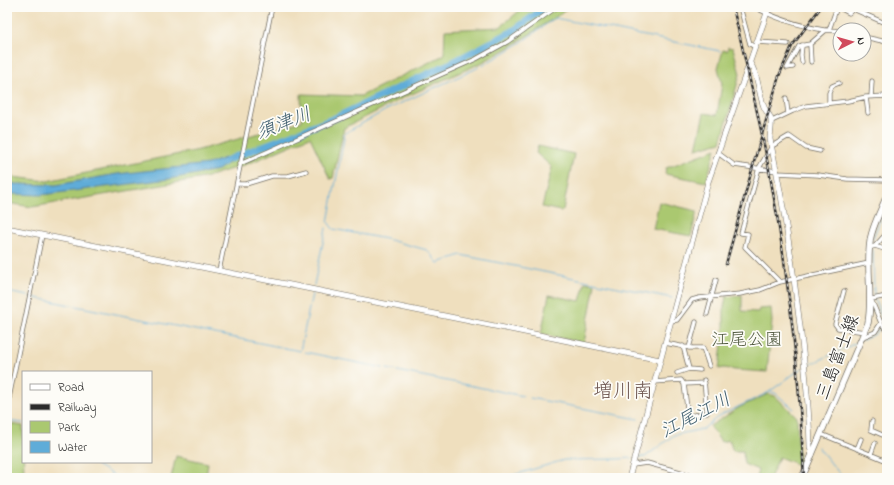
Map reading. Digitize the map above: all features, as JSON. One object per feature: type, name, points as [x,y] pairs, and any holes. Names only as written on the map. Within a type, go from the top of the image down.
[{"type":"main road","name":"三島富士線","points":[[802,478],[864,334],[869,316],[871,298],[869,263],[872,247],[870,239],[887,195]]},
{"type":"street","points":[[219,271],[272,7]]},
{"type":"street","points":[[240,164],[476,60],[508,42],[557,7]]},
{"type":"street","points":[[740,7],[750,44],[788,44]]},
{"type":"street","points":[[755,7],[767,14],[806,26],[832,30]]},
{"type":"street","points":[[629,478],[708,182],[769,7]]},
{"type":"street","points":[[793,67],[787,68],[799,46],[810,44],[827,30],[837,7],[849,13],[853,9],[887,24]]},
{"type":"street","points":[[872,39],[887,42]]},
{"type":"street","points":[[810,44],[811,62]]},
{"type":"street","points":[[802,45],[802,62]]},
{"type":"street","points":[[750,63],[755,70],[765,108],[772,121],[770,131],[772,146],[788,230],[803,344],[810,440],[815,449]]},
{"type":"street","points":[[871,97],[872,81]]},
{"type":"street","points":[[829,103],[829,93],[832,86],[840,83]]},
{"type":"street","points":[[772,121],[806,106],[866,97],[887,96]]},
{"type":"street","points":[[866,97],[868,113]]},
{"type":"street","points":[[786,98],[788,113]]},
{"type":"street","points":[[780,282],[746,246],[748,234],[740,233],[759,168],[772,146],[789,136],[806,148],[820,151]]},
{"type":"street","points":[[718,153],[734,165],[777,172],[847,179],[887,180]]},
{"type":"street","points":[[236,184],[246,184],[272,176],[288,176],[306,171]]},
{"type":"street","points":[[7,228],[660,360]]},
{"type":"street","points":[[872,247],[887,233]]},
{"type":"street","points":[[7,408],[42,235]]},
{"type":"street","points":[[872,247],[887,250]]},
{"type":"street","points":[[671,321],[677,320],[692,300],[760,290],[780,282],[869,263]]},
{"type":"street","points":[[708,314],[716,280]]},
{"type":"street","points":[[844,292],[834,324],[838,328],[864,334],[875,332],[881,323]]},
{"type":"street","points":[[887,296],[871,298],[881,323],[887,330]]},
{"type":"street","points":[[689,348],[696,322]]},
{"type":"street","points":[[665,342],[689,348],[703,348],[709,366]]},
{"type":"street","points":[[683,346],[689,369]]},
{"type":"street","points":[[677,373],[689,369],[700,370]]},
{"type":"street","points":[[654,382],[681,380],[684,384],[688,416],[707,413],[704,381],[684,384]]},
{"type":"street","points":[[872,421],[871,430],[887,436]]},
{"type":"street","points":[[821,434],[887,461]]},
{"type":"street","points":[[857,449],[861,439]]},
{"type":"street","points":[[871,454],[875,443]]},
{"type":"street","points":[[633,464],[647,463],[703,478]]},
{"type":"green space","points":[[524,7],[568,7],[562,13],[510,47],[481,63],[405,97],[344,128],[333,178],[330,179],[310,137],[250,163],[204,178],[32,207],[7,203],[7,175],[12,177],[47,181],[199,150],[302,121],[301,94],[361,96],[444,55],[445,30],[500,27]]},
{"type":"green space","points":[[728,47],[733,48],[740,74],[721,142],[696,149],[704,113],[717,115],[722,84],[718,68],[723,50],[727,51]]},
{"type":"green space","points":[[538,146],[574,154],[563,210],[561,211],[542,207],[552,167],[536,153]]},
{"type":"green space","points":[[716,149],[706,182],[665,174],[666,168]]},
{"type":"green space","points":[[659,202],[697,211],[691,236],[653,229]]},
{"type":"green space","points":[[585,282],[595,284],[584,343],[541,334],[549,295],[580,301]]},
{"type":"green space","name":"江尾公園","points":[[742,295],[742,311],[758,312],[759,309],[771,308],[772,321],[767,372],[724,368],[719,369],[726,297]]},
{"type":"green space","points":[[768,394],[775,396],[797,417],[799,465],[779,457],[770,478],[756,478],[758,470],[744,464],[743,451],[733,451],[729,440],[721,442],[710,426],[740,407]]},
{"type":"green space","points":[[7,423],[22,426],[22,463],[24,463],[24,478],[7,478]]},
{"type":"green space","points":[[176,456],[208,463],[206,478],[171,478]]},
{"type":"water","points":[[239,153],[239,156],[218,170],[169,179],[41,195],[12,194],[7,192],[7,181],[15,184],[56,185],[117,174],[208,164]]},
{"type":"waterway","name":"須津川","points":[[230,159],[335,118],[449,64],[513,31],[546,7]]},
{"type":"waterway","points":[[672,298],[461,255],[438,263],[427,250],[386,239],[333,229],[328,222],[345,133],[386,110],[475,69],[497,57],[520,43],[555,18],[720,51]]},
{"type":"waterway","name":"江尾江川","points":[[873,238],[887,203]]},
{"type":"waterway","points":[[314,285],[326,228]]},
{"type":"waterway","name":"江尾江川","points":[[873,250],[874,296]]},
{"type":"waterway","points":[[7,292],[28,296]]},
{"type":"waterway","points":[[31,297],[300,351],[312,294]]},
{"type":"waterway","name":"江尾江川","points":[[875,300],[883,321]]},
{"type":"waterway","name":"江尾江川","points":[[863,340],[875,334],[882,326]]},
{"type":"waterway","name":"江尾江川","points":[[807,366],[856,343]]},
{"type":"waterway","points":[[305,352],[383,368]]},
{"type":"waterway","name":"江尾江川","points":[[637,457],[645,457],[674,435],[703,429],[719,416],[769,392],[802,368]]},
{"type":"waterway","points":[[387,369],[523,396]]},
{"type":"waterway","points":[[770,392],[775,393],[794,409]]},
{"type":"waterway","points":[[530,398],[638,419]]},
{"type":"waterway","name":"江尾江川","points":[[7,421],[22,423]]},
{"type":"waterway","points":[[818,447],[843,478]]},
{"type":"waterway","name":"江尾江川","points":[[504,478],[564,460],[632,458]]},
{"type":"waterway","name":"江尾江川","points":[[94,463],[118,478]]},
{"type":"railway","points":[[733,7],[763,138],[783,255],[797,366],[804,478]]},
{"type":"railway","points":[[726,264],[779,76],[792,46],[821,7]]},
{"type":"district","name":"増川南","points":[[623,390]]}]
